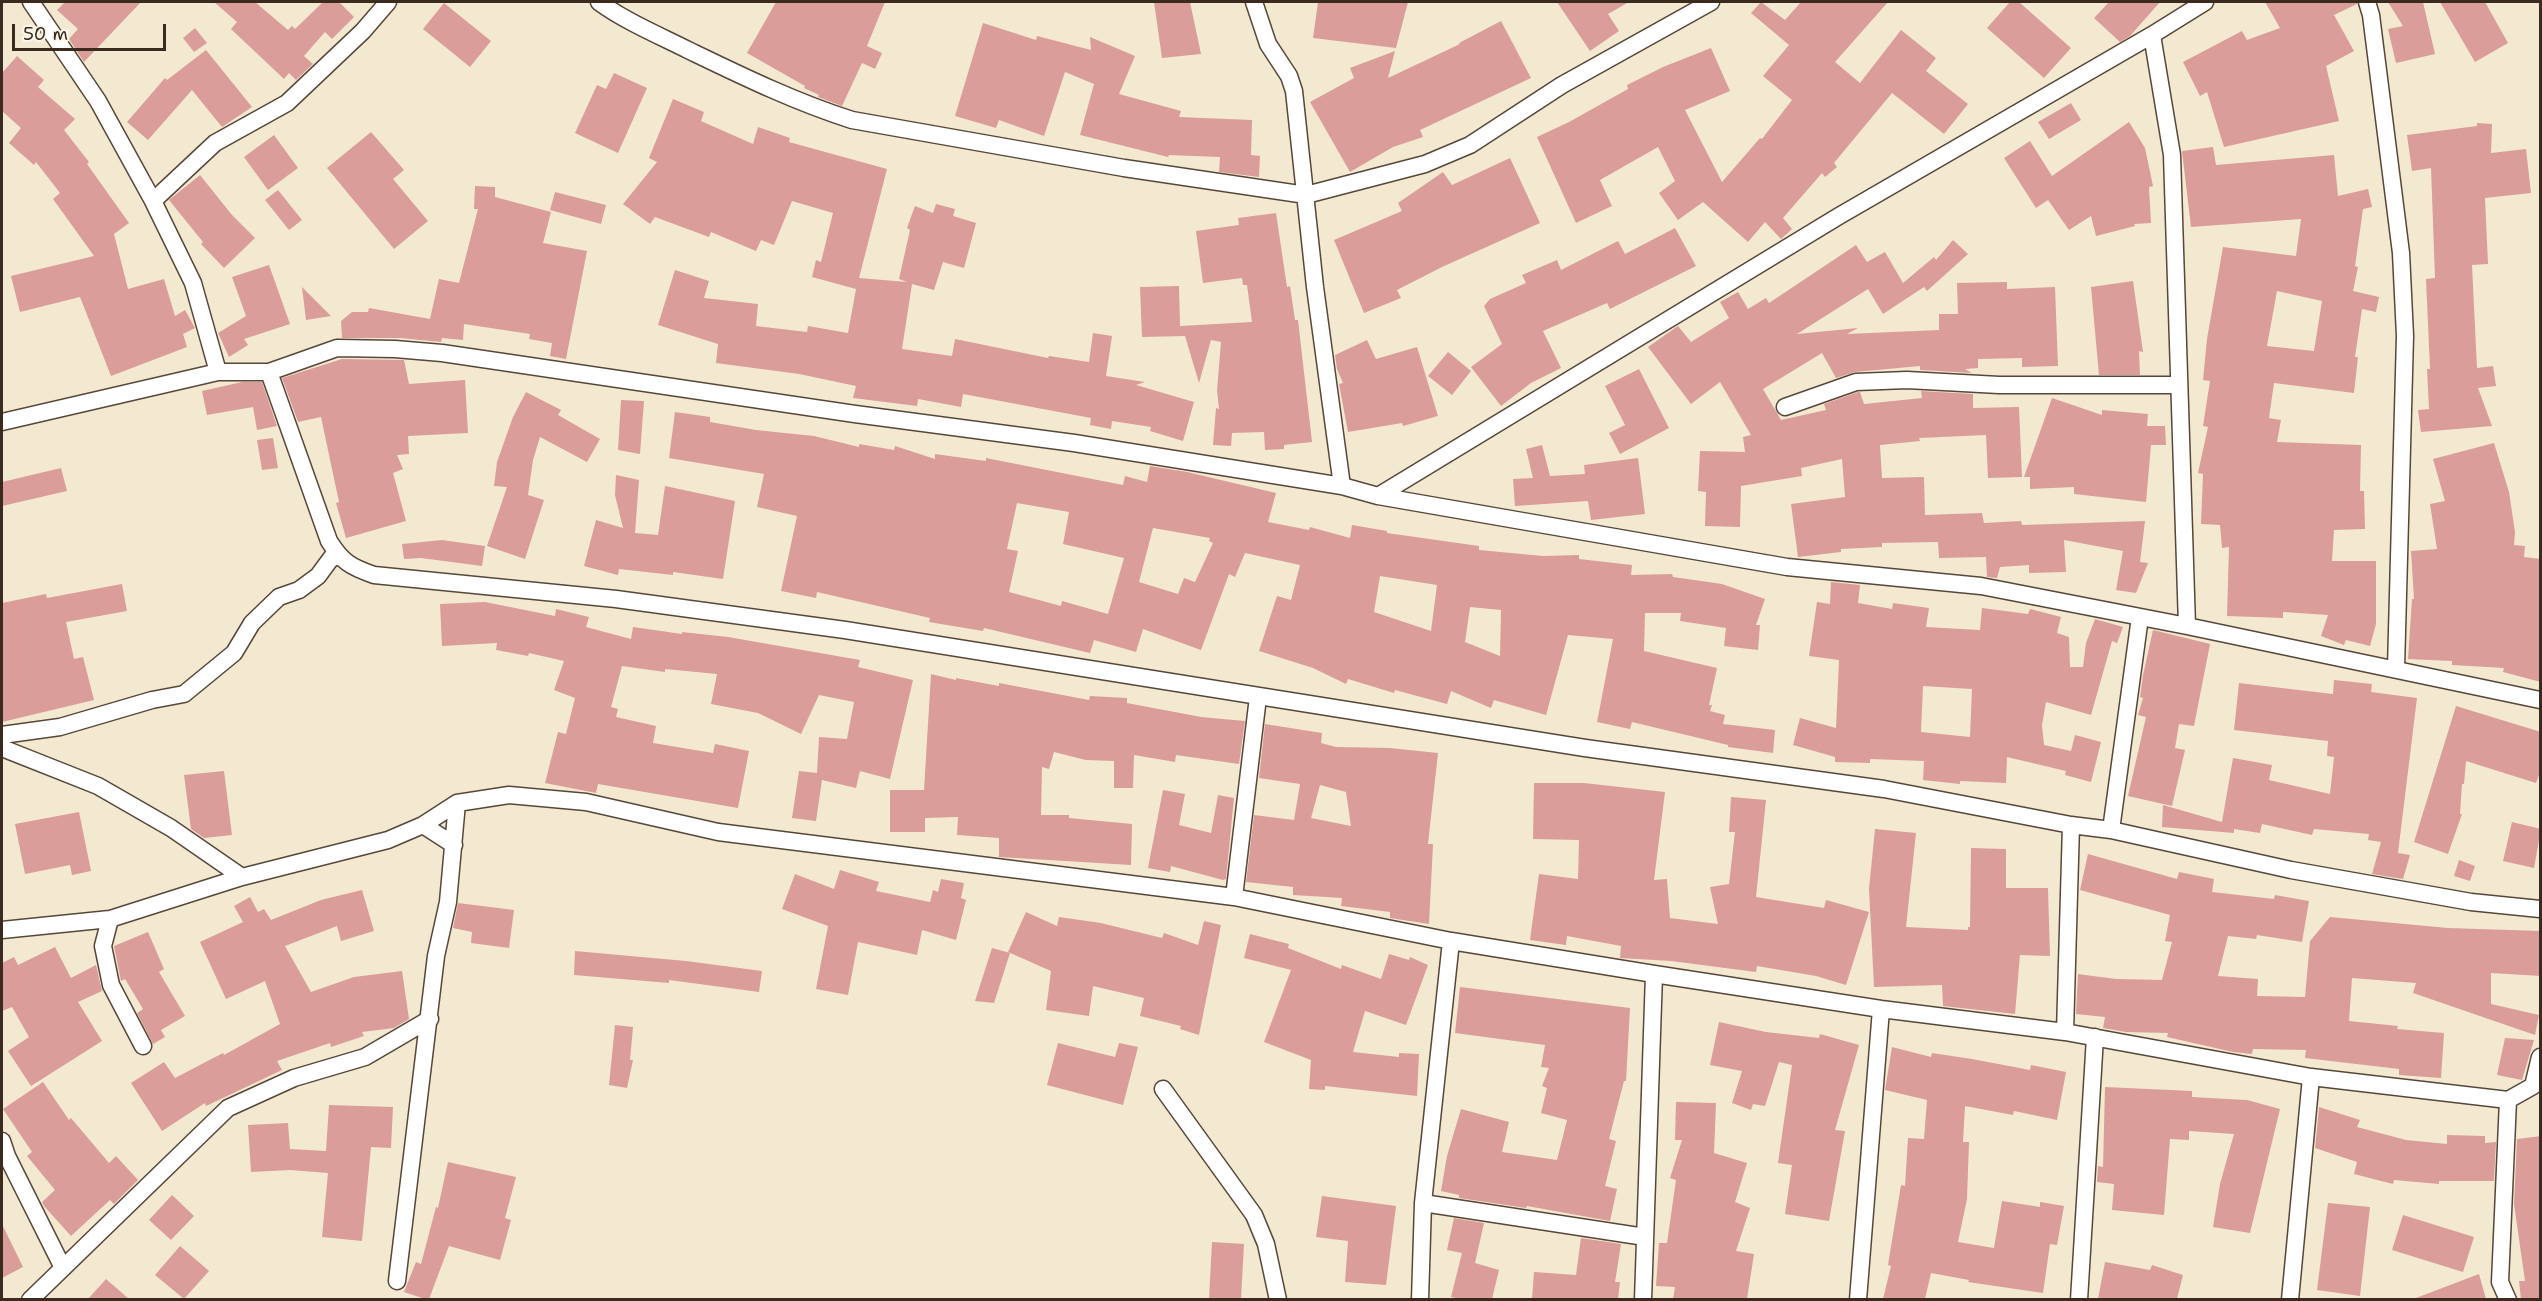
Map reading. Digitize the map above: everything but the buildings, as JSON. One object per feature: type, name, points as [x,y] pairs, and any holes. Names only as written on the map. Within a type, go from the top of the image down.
[{"type":"street","points":[[31,2],[98,101],[153,201],[193,282],[218,372]]},
{"type":"street","points":[[599,2],[662,37],[761,86],[808,106],[852,120],[1124,168],[1306,195],[1425,164],[1470,145],[1562,86],[1711,2]]},
{"type":"street","points":[[1254,2],[1268,44],[1289,76],[1294,91],[1315,287],[1342,486]]},
{"type":"street","points":[[1378,496],[1839,216],[2205,2]]},
{"type":"street","points":[[2367,2],[2371,15],[2401,254],[2405,336],[2396,668]]},
{"type":"street","points":[[153,201],[214,144],[287,103],[383,4]]},
{"type":"street","points":[[2152,35],[2172,155],[2187,626]]},
{"type":"street","points":[[2,422],[218,372],[269,372],[337,348],[442,353],[855,414],[1074,443],[1342,486],[1378,496],[1786,567],[1981,586],[2396,668],[2541,700]]},
{"type":"street","points":[[269,372],[329,541],[339,557],[356,569],[374,575],[616,599],[833,628],[1258,698],[1585,748],[1884,789],[2071,825],[2111,830],[2302,872],[2471,902],[2541,909]]},
{"type":"street","points":[[1785,407],[1856,382],[1907,380],[1999,385],[2178,385]]},
{"type":"street","points":[[2,735],[60,727],[152,700],[184,694],[234,653],[252,624],[279,597],[299,590],[318,576],[332,557],[339,557]]},
{"type":"street","points":[[2111,830],[2140,617]]},
{"type":"street","points":[[1234,897],[1258,698]]},
{"type":"street","points":[[2,747],[98,786],[171,828],[242,877]]},
{"type":"street","points":[[2,930],[110,919],[242,877],[388,840],[423,825],[457,803],[508,795],[586,802],[718,831],[1234,897],[1451,941],[1881,1008],[2065,1032],[2311,1077],[2508,1100],[2533,1086],[2541,1057]]},
{"type":"street","points":[[397,1281],[436,956],[448,902],[457,803]]},
{"type":"street","points":[[423,825],[454,845]]},
{"type":"street","points":[[2065,1032],[2071,825]]},
{"type":"street","points":[[110,919],[103,946],[111,985],[143,1046]]},
{"type":"street","points":[[1420,1299],[1423,1203],[1451,941]]},
{"type":"street","points":[[1643,1299],[1654,974]]},
{"type":"street","points":[[1858,1299],[1881,1008]]},
{"type":"street","points":[[30,1299],[228,1108],[294,1078],[365,1057],[430,1019]]},
{"type":"street","points":[[2079,1299],[2095,1037]]},
{"type":"street","points":[[2290,1299],[2311,1077]]},
{"type":"street","points":[[1163,1089],[1254,1215],[1266,1244],[1278,1299]]},
{"type":"street","points":[[2508,1100],[2500,1282],[2508,1299]]},
{"type":"street","points":[[2,1141],[7,1156],[62,1266]]},
{"type":"street","points":[[1423,1203],[1645,1238]]}]
